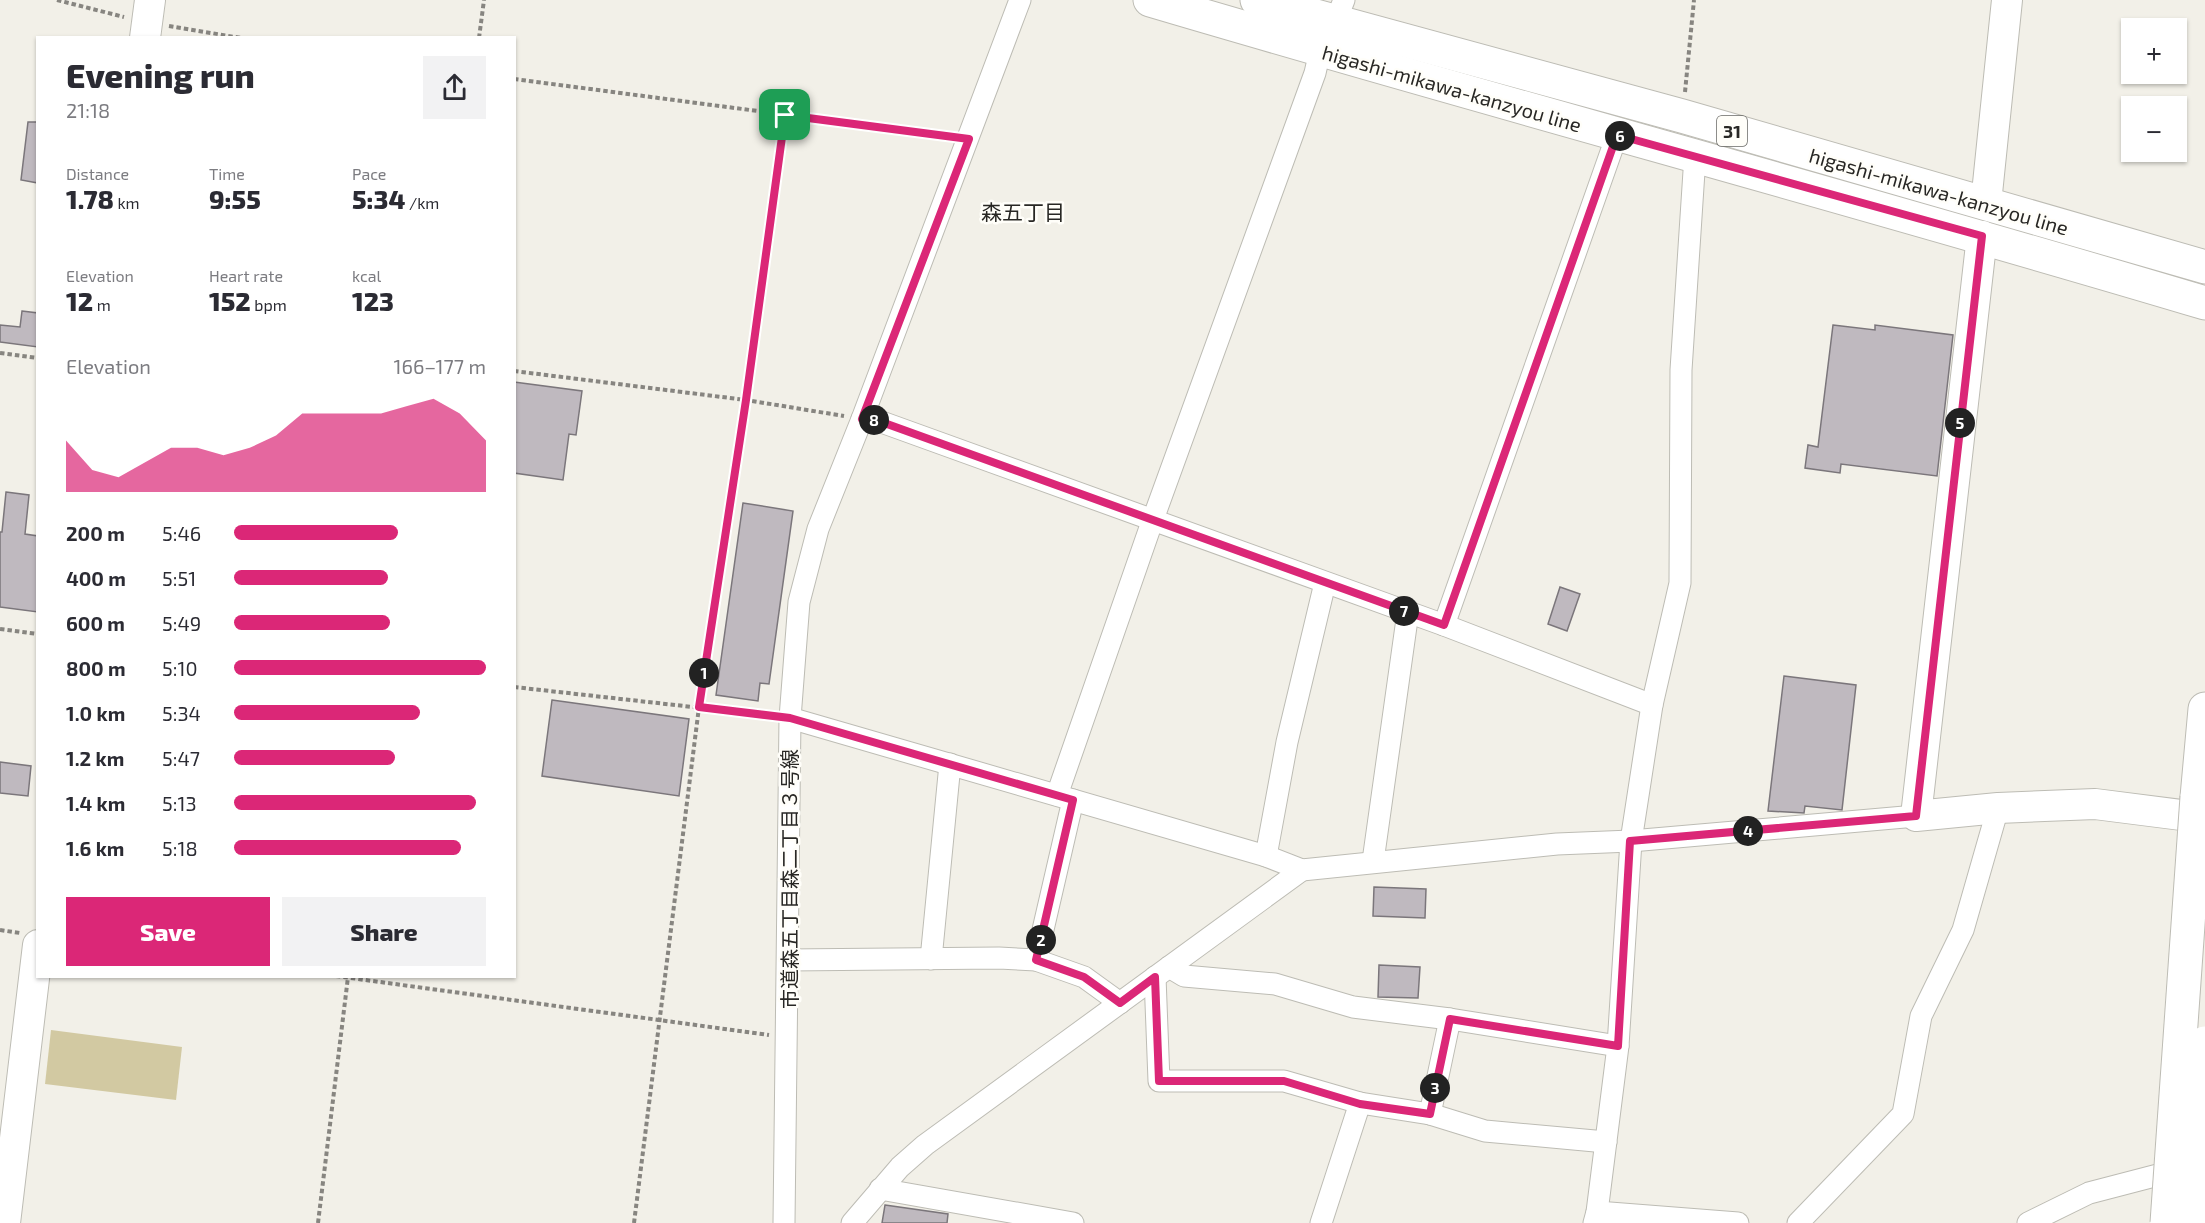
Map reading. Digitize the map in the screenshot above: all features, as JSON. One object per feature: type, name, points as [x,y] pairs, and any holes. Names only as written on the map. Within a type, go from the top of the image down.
[{"type":"main road","points":[[145,36],[150,0]]},
{"type":"main road","name":"higashi-mikawa-kanzyou line","points":[[1150,0],[1333,24],[1617,135],[1982,236],[2205,303]]},
{"type":"main road","name":"higashi-mikawa-kanzyou line","points":[[1257,0],[1333,24],[1682,116],[2205,267]]},
{"type":"main road","points":[[1986,204],[2007,0]]},
{"type":"main road","points":[[1982,236],[1916,816],[1998,808],[2095,804],[2201,808]]},
{"type":"main road","points":[[2167,1223],[2201,808],[2205,709]]},
{"type":"main road","points":[[5,1223],[36,962]]},
{"type":"main road","points":[[2192,1223],[2205,1043]]},
{"type":"main road","points":[[2202,1223],[2205,1186]]},
{"type":"street","name":"市道森五丁目森二丁目３号線","points":[[784,1223],[790,718],[795,638],[805,574],[818,529],[969,139],[1020,0]]},
{"type":"street","points":[[1036,960],[1065,798],[1152,522],[1333,24]]},
{"type":"street","points":[[1444,625],[1617,135]]},
{"type":"street","points":[[1695,156],[1681,370],[1680,583],[1652,705],[1630,841],[1618,1046],[1596,1217],[1738,1223]]},
{"type":"street","points":[[862,419],[876,420],[1152,522],[1444,625],[1652,705]]},
{"type":"street","points":[[1266,856],[1287,742],[1325,583]]},
{"type":"street","points":[[1373,861],[1408,612]]},
{"type":"street","points":[[790,718],[1266,856],[1302,870],[1557,844],[1630,841],[1916,816]]},
{"type":"street","points":[[931,959],[950,764]]},
{"type":"street","points":[[1798,1223],[1903,1114],[1921,1016],[1963,930],[1998,808]]},
{"type":"street","points":[[852,1223],[900,1167],[925,1145],[1302,870]]},
{"type":"street","points":[[788,960],[1036,960],[1084,977],[1120,1003]]},
{"type":"street","points":[[1162,972],[1275,984],[1353,1007],[1450,1019],[1618,1046]]},
{"type":"street","points":[[1162,972],[1159,1081],[1284,1081],[1360,1104],[1430,1114],[1485,1131],[1606,1142]]},
{"type":"street","points":[[1430,1114],[1450,1019]]},
{"type":"street","points":[[1321,1223],[1360,1104]]},
{"type":"street","points":[[2028,1223],[2089,1193],[2205,1163]]},
{"type":"street","points":[[880,1189],[1073,1223]]},
{"type":"path","points":[[479,36],[484,0]]},
{"type":"path","points":[[1682,116],[1694,0]]},
{"type":"path","points":[[516,79],[969,139]]},
{"type":"path","points":[[634,1223],[699,707],[746,400],[785,115]]},
{"type":"path","points":[[0,353],[36,358]]},
{"type":"path","points":[[516,371],[746,400],[862,419]]},
{"type":"path","points":[[0,629],[36,634]]},
{"type":"path","points":[[516,687],[790,718]]},
{"type":"path","points":[[318,1223],[348,978]]},
{"type":"path","points":[[355,978],[787,1037]]},
{"type":"shaded area","points":[[51,1030],[182,1047],[176,1100],[45,1084]]},
{"type":"building","points":[[28,122],[36,122],[36,183],[21,180]]},
{"type":"building","points":[[22,311],[36,313],[36,347],[0,342],[0,325],[20,327]]},
{"type":"building","points":[[1833,325],[1875,330],[1875,325],[1953,335],[1937,476],[1841,464],[1840,473],[1805,468],[1808,445],[1818,447]]},
{"type":"building","points":[[516,382],[582,391],[576,435],[569,434],[563,480],[516,473]]},
{"type":"building","points":[[6,492],[29,495],[25,534],[36,536],[36,612],[0,607],[0,532],[2,532]]},
{"type":"building","points":[[743,503],[793,511],[769,684],[760,683],[758,701],[716,695]]},
{"type":"building","points":[[1560,587],[1580,594],[1567,631],[1548,624]]},
{"type":"building","points":[[1784,676],[1856,685],[1842,810],[1805,806],[1804,813],[1768,811]]},
{"type":"building","points":[[552,700],[689,719],[679,796],[542,776]]},
{"type":"building","points":[[0,762],[31,766],[28,796],[0,793]]},
{"type":"building","points":[[1374,887],[1426,889],[1425,918],[1373,916]]},
{"type":"building","points":[[1379,965],[1420,967],[1418,998],[1378,997]]},
{"type":"building","points":[[885,1205],[948,1214],[947,1223],[882,1223]]},
{"type":"district","name":"森五丁目","points":[[1023,211]]},
{"type":"route","points":[[785,115],[969,139],[862,419],[876,420],[1152,522],[1444,625],[1617,135],[1982,236],[1916,816],[1630,841],[1618,1046],[1450,1019],[1430,1114],[1360,1104],[1284,1081],[1159,1081],[1155,977],[1120,1003],[1084,977],[1036,960],[1073,800],[790,718],[699,707],[746,400],[785,115]]}]
